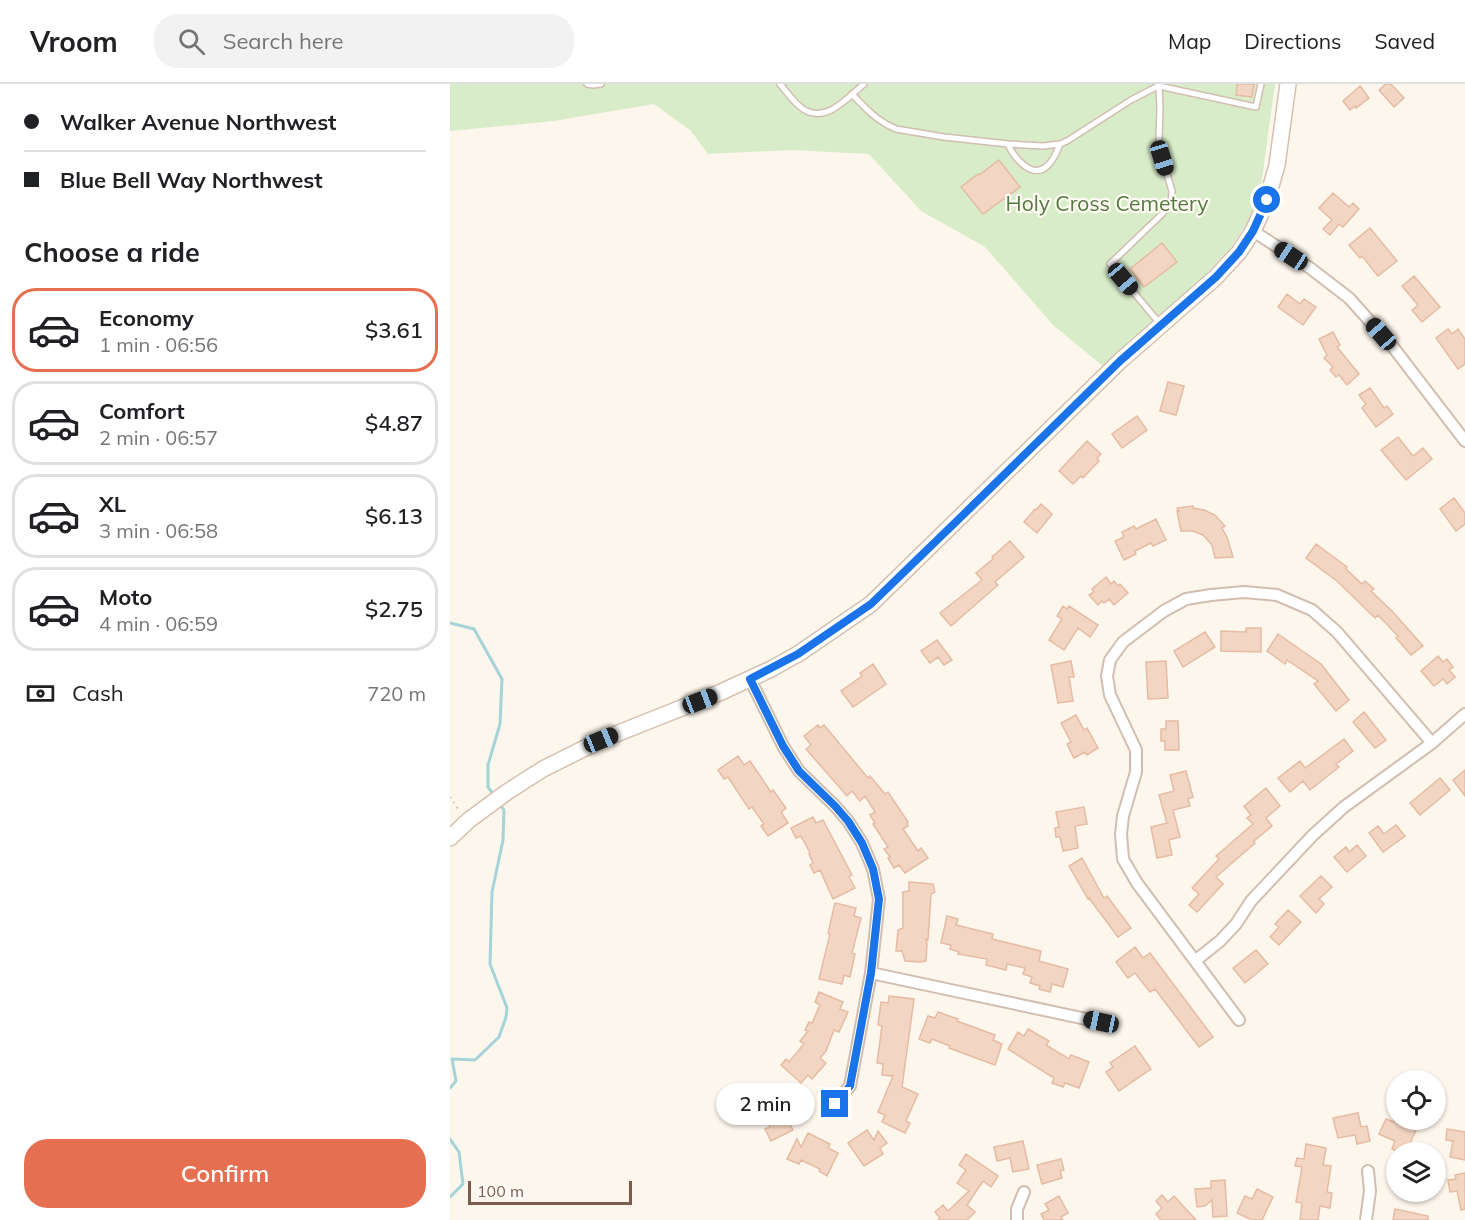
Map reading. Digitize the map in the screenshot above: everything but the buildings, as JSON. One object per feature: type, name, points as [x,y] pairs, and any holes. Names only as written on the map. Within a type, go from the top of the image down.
[{"type":"main road","points":[[450,838],[468,821],[507,792],[543,769],[601,740],[750,679],[798,654],[871,604],[1120,361],[1216,277],[1239,252],[1253,231],[1267,200],[1277,165],[1288,84]]},
{"type":"street","points":[[1253,231],[1310,268],[1349,298],[1393,347],[1465,441]]},
{"type":"street","points":[[1239,1020],[1137,883],[1123,859],[1121,834],[1123,816],[1136,772],[1136,750],[1110,695],[1107,676],[1110,660],[1123,642],[1164,611],[1186,599],[1244,592],[1277,595],[1312,610],[1337,632],[1432,743]]},
{"type":"street","points":[[750,679],[783,746],[799,771],[848,821],[862,843],[873,869],[879,899],[871,973],[850,1086],[835,1104]]},
{"type":"street","points":[[1195,961],[1220,941],[1236,924],[1251,901],[1313,835],[1344,807],[1432,743],[1465,714]]},
{"type":"street","points":[[871,973],[1101,1022]]},
{"type":"street","points":[[1366,1220],[1370,1191],[1368,1171]]},
{"type":"street","points":[[1017,1220],[1017,1209],[1024,1192]]},
{"type":"lane","points":[[587,84],[601,84]]},
{"type":"lane","points":[[780,84],[803,109],[815,114],[828,112],[864,84]]},
{"type":"lane","points":[[852,94],[872,115],[896,129],[944,138],[1042,146],[1060,144],[1076,136],[1131,100],[1160,85],[1256,107],[1261,84]]},
{"type":"lane","points":[[1160,85],[1159,139],[1172,191],[1171,204],[1110,264],[1162,325]]},
{"type":"lane","points":[[1008,144],[1021,163],[1041,170],[1050,164],[1060,144]]},
{"type":"path","points":[[450,797],[468,821]]},
{"type":"green space","name":"Holy Cross Cemetery","points":[[450,84],[1275,84],[1261,186],[1250,219],[1230,248],[1185,297],[1104,367],[1053,325],[985,247],[921,211],[869,154],[793,150],[708,154],[691,131],[654,104],[554,121],[450,131]]},
{"type":"waterway","points":[[450,623],[474,629],[502,679],[500,724],[488,765],[488,787],[494,795]]},
{"type":"waterway","points":[[450,1088],[456,1081],[452,1059],[475,1060],[499,1037],[506,1017],[507,1008],[490,964],[492,892],[503,840],[504,810],[499,803]]},
{"type":"waterway","points":[[450,1139],[459,1152],[463,1184],[450,1197]]},
{"type":"route","points":[[835,1104],[850,1086],[871,973],[879,899],[873,869],[862,843],[848,821],[799,771],[783,746],[750,679],[798,654],[871,604],[1120,361],[1216,277],[1239,252],[1253,231],[1267,200]]}]
